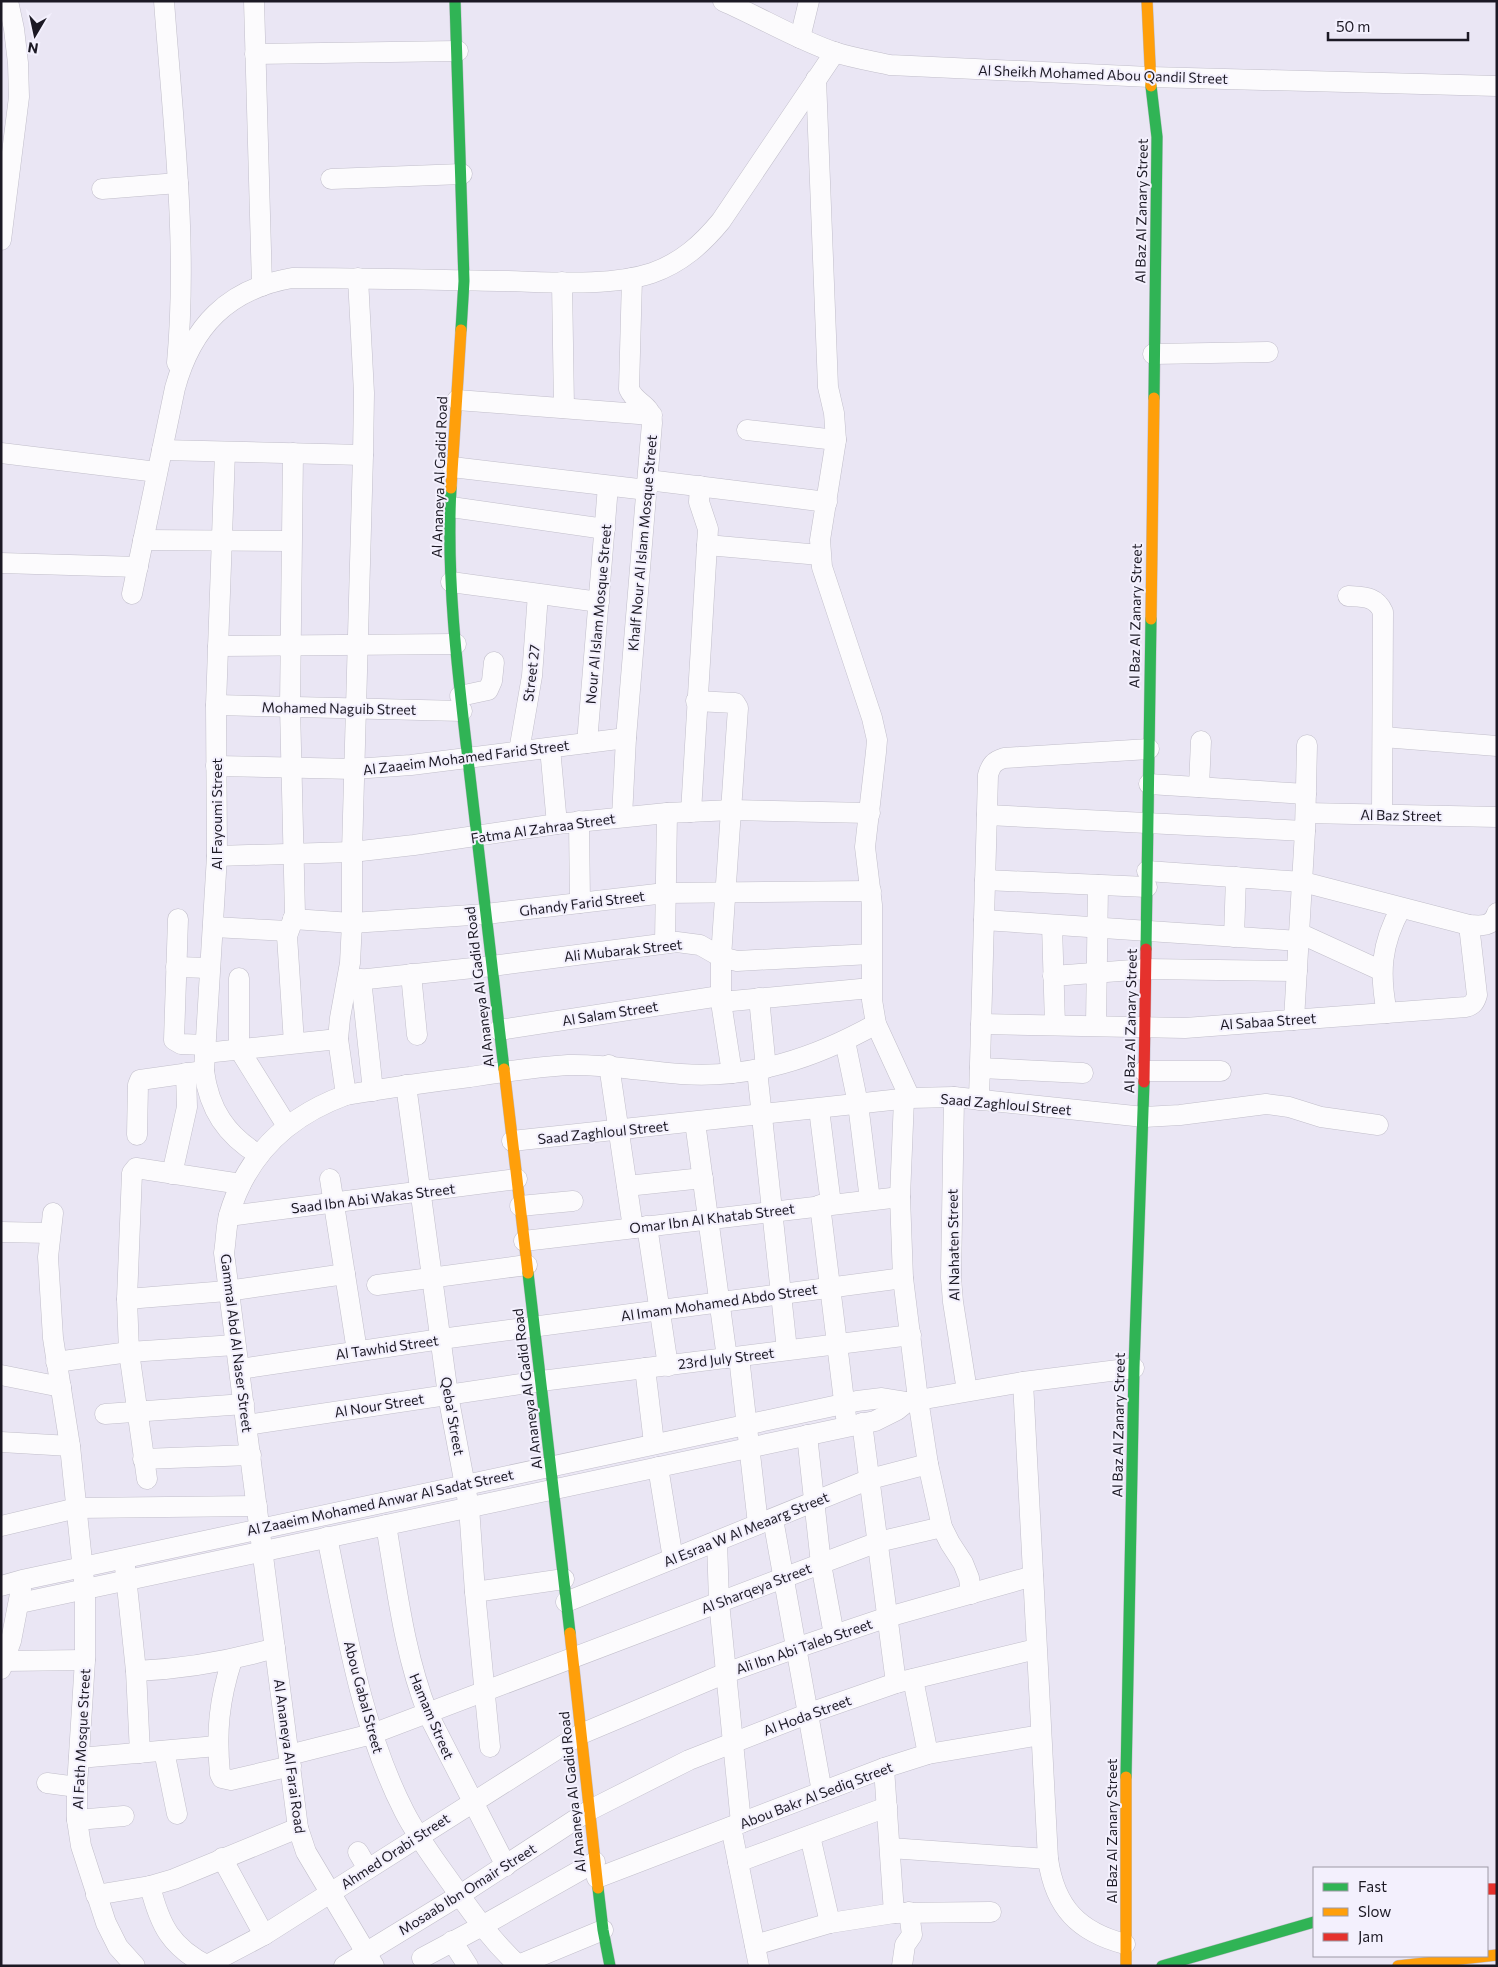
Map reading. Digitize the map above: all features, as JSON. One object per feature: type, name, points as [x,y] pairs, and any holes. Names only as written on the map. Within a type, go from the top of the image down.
[{"type":"main road","name":"Al Ananeya Al Gadid Road","points":[[455,1],[464,281],[452,467],[451,582],[461,703],[476,837],[552,1465],[603,1930],[610,1966]]},
{"type":"main road","name":"Al Baz Al Zanary Street","points":[[1126,1966],[1125,1814],[1134,1368],[1144,1117],[1157,136],[1150,77],[1147,1]]},
{"type":"main road","points":[[1162,1966],[1313,1922]]},
{"type":"main road","points":[[1418,1962],[1474,1957]]},
{"type":"street","points":[[1,240],[19,97],[18,63],[8,1]]},
{"type":"street","points":[[164,1],[178,183],[181,280],[181,325],[175,388]]},
{"type":"street","points":[[254,1],[262,286]]},
{"type":"street","name":"Al Sheikh Mohamed Abou Qandil Street","points":[[723,1],[800,38],[835,52],[872,62],[919,68],[1150,77],[1497,86]]},
{"type":"street","points":[[800,38],[809,1]]},
{"type":"street","points":[[255,54],[458,52]]},
{"type":"street","points":[[132,594],[181,365],[191,344],[204,325],[221,308],[240,295],[262,286],[292,278],[562,282],[632,278],[673,264],[707,238],[721,221],[835,52]]},
{"type":"street","points":[[816,79],[828,387],[834,413],[836,440],[820,540],[820,555],[822,567],[872,718],[877,740],[865,847],[871,891],[871,988],[876,1024],[906,1098],[900,1197],[903,1278],[911,1335],[913,1400],[942,1527],[964,1564],[969,1578],[971,1594]]},
{"type":"street","points":[[331,179],[462,174]]},
{"type":"street","points":[[102,189],[178,183]]},
{"type":"street","points":[[358,278],[364,392],[352,852],[352,923],[354,980],[373,1090]]},
{"type":"street","name":"Khalf Nour Al Islam Mosque Street","points":[[622,817],[626,738],[648,485],[652,415],[648,408],[633,398],[629,389],[632,278]]},
{"type":"street","points":[[562,282],[564,408]]},
{"type":"street","points":[[1154,354],[1268,352]]},
{"type":"street","points":[[457,400],[652,415]]},
{"type":"street","points":[[747,430],[836,440]]},
{"type":"street","points":[[162,450],[363,455]]},
{"type":"street","name":"Al Fayoumi Street","points":[[225,452],[216,705],[217,856],[210,968],[200,1061],[206,1089],[220,1121],[244,1146],[259,1154]]},
{"type":"street","points":[[1,453],[157,472]]},
{"type":"street","points":[[293,453],[290,646],[290,769],[293,854],[290,925],[294,1043]]},
{"type":"street","points":[[452,467],[608,486],[700,486],[827,502]]},
{"type":"street","name":"Nour Al Islam Mosque Street","points":[[588,742],[608,486]]},
{"type":"street","points":[[691,812],[696,701],[708,529],[699,502],[700,486]]},
{"type":"street","points":[[451,507],[605,529]]},
{"type":"street","points":[[143,540],[292,541]]},
{"type":"street","points":[[707,545],[820,555]]},
{"type":"street","points":[[1,563],[138,567]]},
{"type":"street","points":[[451,582],[599,602]]},
{"type":"street","name":"Street 27","points":[[519,752],[532,676],[538,594]]},
{"type":"street","points":[[1348,596],[1367,597],[1374,600],[1380,605],[1383,612],[1382,814]]},
{"type":"street","points":[[218,646],[456,644]]},
{"type":"street","name":"Mohamed Naguib Street","points":[[216,705],[356,708],[461,703],[488,690],[491,686],[494,662]]},
{"type":"street","points":[[696,701],[732,702],[738,705],[721,957],[721,999],[732,1073]]},
{"type":"street","points":[[1383,737],[1497,746]]},
{"type":"street","name":"Al Zaaeim Mohamed Farid Street","points":[[216,766],[354,769],[411,765],[626,738]]},
{"type":"street","points":[[1199,787],[1201,741]]},
{"type":"street","points":[[1294,1020],[1303,882],[1306,745]]},
{"type":"street","points":[[550,748],[557,824]]},
{"type":"street","points":[[979,1100],[988,775],[990,767],[996,761],[1004,758],[1149,749]]},
{"type":"street","name":"Al Baz Street","points":[[1148,784],[1199,787],[1306,813],[1497,817]]},
{"type":"street","name":"Fatma Al Zahraa Street","points":[[217,856],[352,852],[476,837],[579,821],[667,813],[732,810],[870,813]]},
{"type":"street","points":[[665,943],[667,813]]},
{"type":"street","points":[[987,815],[1148,823],[1306,813]]},
{"type":"street","points":[[579,821],[580,903]]},
{"type":"street","points":[[985,880],[1098,885],[1147,879],[1236,877],[1303,882],[1469,925],[1488,924],[1493,921],[1497,912]]},
{"type":"street","points":[[1234,937],[1236,877]]},
{"type":"street","points":[[1096,1026],[1098,885]]},
{"type":"street","name":"Ghandy Farid Street","points":[[213,927],[352,923],[486,914],[665,893],[871,891]]},
{"type":"street","points":[[1387,1013],[1383,992],[1383,954],[1401,908]]},
{"type":"street","points":[[178,919],[174,1040],[200,1061]]},
{"type":"street","points":[[984,920],[1234,937],[1299,937],[1382,971]]},
{"type":"street","points":[[1052,925],[1055,1025]]},
{"type":"street","name":"Al Sabaa Street","points":[[981,1024],[1185,1028],[1466,1007],[1476,1001],[1477,995],[1469,925]]},
{"type":"street","name":"Ali Mubarak Street","points":[[354,980],[492,966],[677,942],[700,945],[729,960],[745,961],[871,954]]},
{"type":"street","points":[[176,967],[210,968]]},
{"type":"street","points":[[1054,976],[1146,969],[1297,971]]},
{"type":"street","points":[[411,974],[417,1035]]},
{"type":"street","points":[[239,978],[240,1049],[287,1126]]},
{"type":"street","points":[[346,1095],[338,1039],[340,1018],[354,980]]},
{"type":"street","name":"Al Salam Street","points":[[499,1030],[721,999],[759,998],[871,988]]},
{"type":"street","points":[[759,998],[762,1115],[787,1350]]},
{"type":"street","name":"Gammal Abd Al Naser Street","points":[[260,1528],[240,1369],[227,1290],[224,1253],[229,1216],[241,1184],[259,1154],[287,1126],[318,1106],[346,1095],[504,1072],[565,1066],[609,1066],[683,1074],[732,1073],[762,1069],[812,1055],[845,1041],[876,1024]]},
{"type":"street","points":[[137,1135],[138,1082],[144,1079],[240,1049],[338,1039]]},
{"type":"street","points":[[845,1041],[858,1104],[870,1200]]},
{"type":"street","points":[[172,1174],[187,1107],[200,1061]]},
{"type":"street","points":[[609,1066],[627,1186],[640,1227],[660,1310],[668,1366]]},
{"type":"street","points":[[980,1068],[1083,1073]]},
{"type":"street","points":[[1144,1071],[1221,1071]]},
{"type":"street","name":"Qeba' Street","points":[[406,1086],[448,1395],[469,1506],[490,1747]]},
{"type":"street","name":"Saad Zaghloul Street","points":[[512,1141],[618,1131],[906,1098],[954,1097],[1144,1117],[1180,1115],[1266,1104],[1289,1106],[1321,1117],[1378,1125]]},
{"type":"street","name":"Al Nahaten Street","points":[[954,1097],[952,1302],[967,1391]]},
{"type":"street","points":[[819,1108],[830,1287],[844,1404],[854,1425],[870,1479],[888,1617],[904,1681],[928,1754]]},
{"type":"street","points":[[695,1122],[719,1302],[747,1423],[765,1521],[783,1578],[822,1792]]},
{"type":"street","points":[[147,1479],[129,1352],[127,1298],[132,1173],[136,1168],[241,1184]]},
{"type":"street","points":[[627,1186],[702,1178]]},
{"type":"street","points":[[330,1179],[357,1351]]},
{"type":"street","name":"Saad Ibn Abi Wakas Street","points":[[229,1216],[517,1179]]},
{"type":"street","name":"Omar Ibn Al Khatab Street","points":[[524,1241],[900,1197]]},
{"type":"street","points":[[520,1206],[573,1200]]},
{"type":"street","name":"Al Fath Mosque Street","points":[[1,1232],[52,1223],[48,1279],[53,1338],[70,1446],[85,1590],[85,1660],[77,1787],[77,1820],[81,1846],[106,1923],[118,1947],[135,1966]]},
{"type":"street","points":[[377,1285],[527,1265]]},
{"type":"street","points":[[127,1298],[227,1290],[345,1274]]},
{"type":"street","name":"Al Imam Mohamed Abdo Street","points":[[535,1328],[903,1278]]},
{"type":"street","name":"Al Tawhid Street","points":[[240,1369],[441,1339],[535,1328]]},
{"type":"street","name":"23rd July Street","points":[[541,1381],[911,1335]]},
{"type":"street","points":[[56,1362],[129,1352],[235,1345]]},
{"type":"street","points":[[645,1368],[654,1443]]},
{"type":"street","name":"Al Zaaeim Mohamed Anwar Al Sadat Street","points":[[1,1586],[260,1528],[747,1423],[844,1404],[882,1398],[913,1400],[1024,1382],[1134,1368]]},
{"type":"street","points":[[1,1375],[60,1387]]},
{"type":"street","name":"Al Nour Street","points":[[247,1425],[541,1381]]},
{"type":"street","points":[[1024,1382],[1036,1649],[1048,1860],[1051,1880],[1056,1893],[1071,1916],[1087,1929],[1105,1939],[1125,1944]]},
{"type":"street","name":"Al Zaaeim Mohamed Anwar Al Sadat Street","points":[[20,1603],[854,1425],[886,1416],[913,1400]]},
{"type":"street","points":[[105,1414],[244,1404]]},
{"type":"street","points":[[807,1435],[821,1564],[834,1635]]},
{"type":"street","points":[[1,1442],[70,1446]]},
{"type":"street","points":[[143,1459],[251,1455]]},
{"type":"street","name":"Al Esraa W Al Meaarg Street","points":[[566,1602],[870,1479],[928,1464]]},
{"type":"street","points":[[658,1467],[673,1559]]},
{"type":"street","points":[[1,1526],[77,1508],[257,1506]]},
{"type":"street","name":"Hamam Street","points":[[386,1525],[407,1648],[414,1677],[428,1714],[506,1866]]},
{"type":"street","name":"Al Sharqeya Street","points":[[217,1746],[220,1774],[226,1780],[290,1761],[428,1714],[878,1542],[942,1527]]},
{"type":"street","name":"Al Ananeya Al Farai Road","points":[[260,1528],[298,1828],[306,1852],[370,1959]]},
{"type":"street","name":"Abou Gabal Street","points":[[327,1537],[347,1634],[372,1734],[391,1785],[418,1836],[460,1896],[501,1950],[518,1966]]},
{"type":"street","points":[[716,1541],[719,1602],[733,1742],[738,1862],[759,1966]]},
{"type":"street","points":[[125,1558],[136,1671],[140,1753]]},
{"type":"street","name":"Ali Ibn Abi Taleb Street","points":[[581,1734],[726,1674],[796,1648],[888,1617],[1033,1576]]},
{"type":"street","points":[[475,1592],[564,1579]]},
{"type":"street","points":[[22,1580],[20,1603],[3,1665],[85,1660]]},
{"type":"street","points":[[136,1671],[168,1670],[232,1660],[276,1648]]},
{"type":"street","name":"Al Hoda Street","points":[[590,1810],[689,1760],[807,1714],[904,1681],[1036,1649]]},
{"type":"street","points":[[79,1758],[217,1746],[223,1688],[232,1660]]},
{"type":"street","name":"Ahmed Orabi Street","points":[[208,1966],[264,1935],[330,1893],[363,1861],[418,1836],[581,1734]]},
{"type":"street","name":"Abou Bakr Al Sediq Street","points":[[422,1958],[452,1941],[596,1870],[736,1825],[884,1768],[928,1754],[1041,1735]]},
{"type":"street","points":[[164,1751],[177,1814]]},
{"type":"street","points":[[884,1768],[890,1848],[902,1913],[912,1935],[905,1945],[902,1966]]},
{"type":"street","points":[[48,1783],[77,1787]]},
{"type":"street","points":[[738,1862],[887,1807]]},
{"type":"street","name":"Mosaab Ibn Omair Street","points":[[344,1966],[370,1959],[460,1896],[590,1810]]},
{"type":"street","points":[[77,1820],[124,1816]]},
{"type":"street","points":[[96,1895],[150,1886],[174,1879],[298,1828]]},
{"type":"street","points":[[810,1836],[830,1923]]},
{"type":"street","points":[[890,1848],[1048,1860]]},
{"type":"street","points":[[222,1858],[264,1935]]},
{"type":"street","points":[[150,1886],[156,1910],[164,1928],[175,1943],[190,1956],[208,1966]]},
{"type":"street","points":[[755,1945],[830,1923],[902,1913],[991,1912]]},
{"type":"street","points":[[518,1966],[603,1930]]},
{"type":"street","points":[[452,1941],[468,1966]]},
{"type":"traffic: fast","points":[[455,1],[464,281],[461,330]]},
{"type":"traffic: fast","points":[[1151,86],[1157,137],[1154,398]]},
{"type":"traffic: fast","points":[[451,488],[450,558],[457,663],[504,1069]]},
{"type":"traffic: fast","points":[[1146,949],[1151,619]]},
{"type":"traffic: fast","points":[[1126,1777],[1134,1368],[1144,1082]]},
{"type":"traffic: fast","points":[[528,1273],[570,1633]]},
{"type":"traffic: fast","points":[[598,1888],[610,1966]]},
{"type":"traffic: fast","points":[[1162,1966],[1313,1922]]},
{"type":"traffic: slow","points":[[1147,1],[1151,86]]},
{"type":"traffic: slow","points":[[451,488],[461,330]]},
{"type":"traffic: slow","points":[[1151,619],[1154,398]]},
{"type":"traffic: slow","points":[[504,1069],[528,1273]]},
{"type":"traffic: slow","points":[[570,1633],[598,1888]]},
{"type":"traffic: slow","points":[[1126,1777],[1126,1966]]},
{"type":"traffic: slow","points":[[1488,1956],[1497,1955]]},
{"type":"traffic: slow","points":[[1398,1966],[1479,1957]]},
{"type":"traffic: jam","points":[[1144,1082],[1146,949]]},
{"type":"traffic: jam","points":[[1488,1889],[1497,1889]]}]
